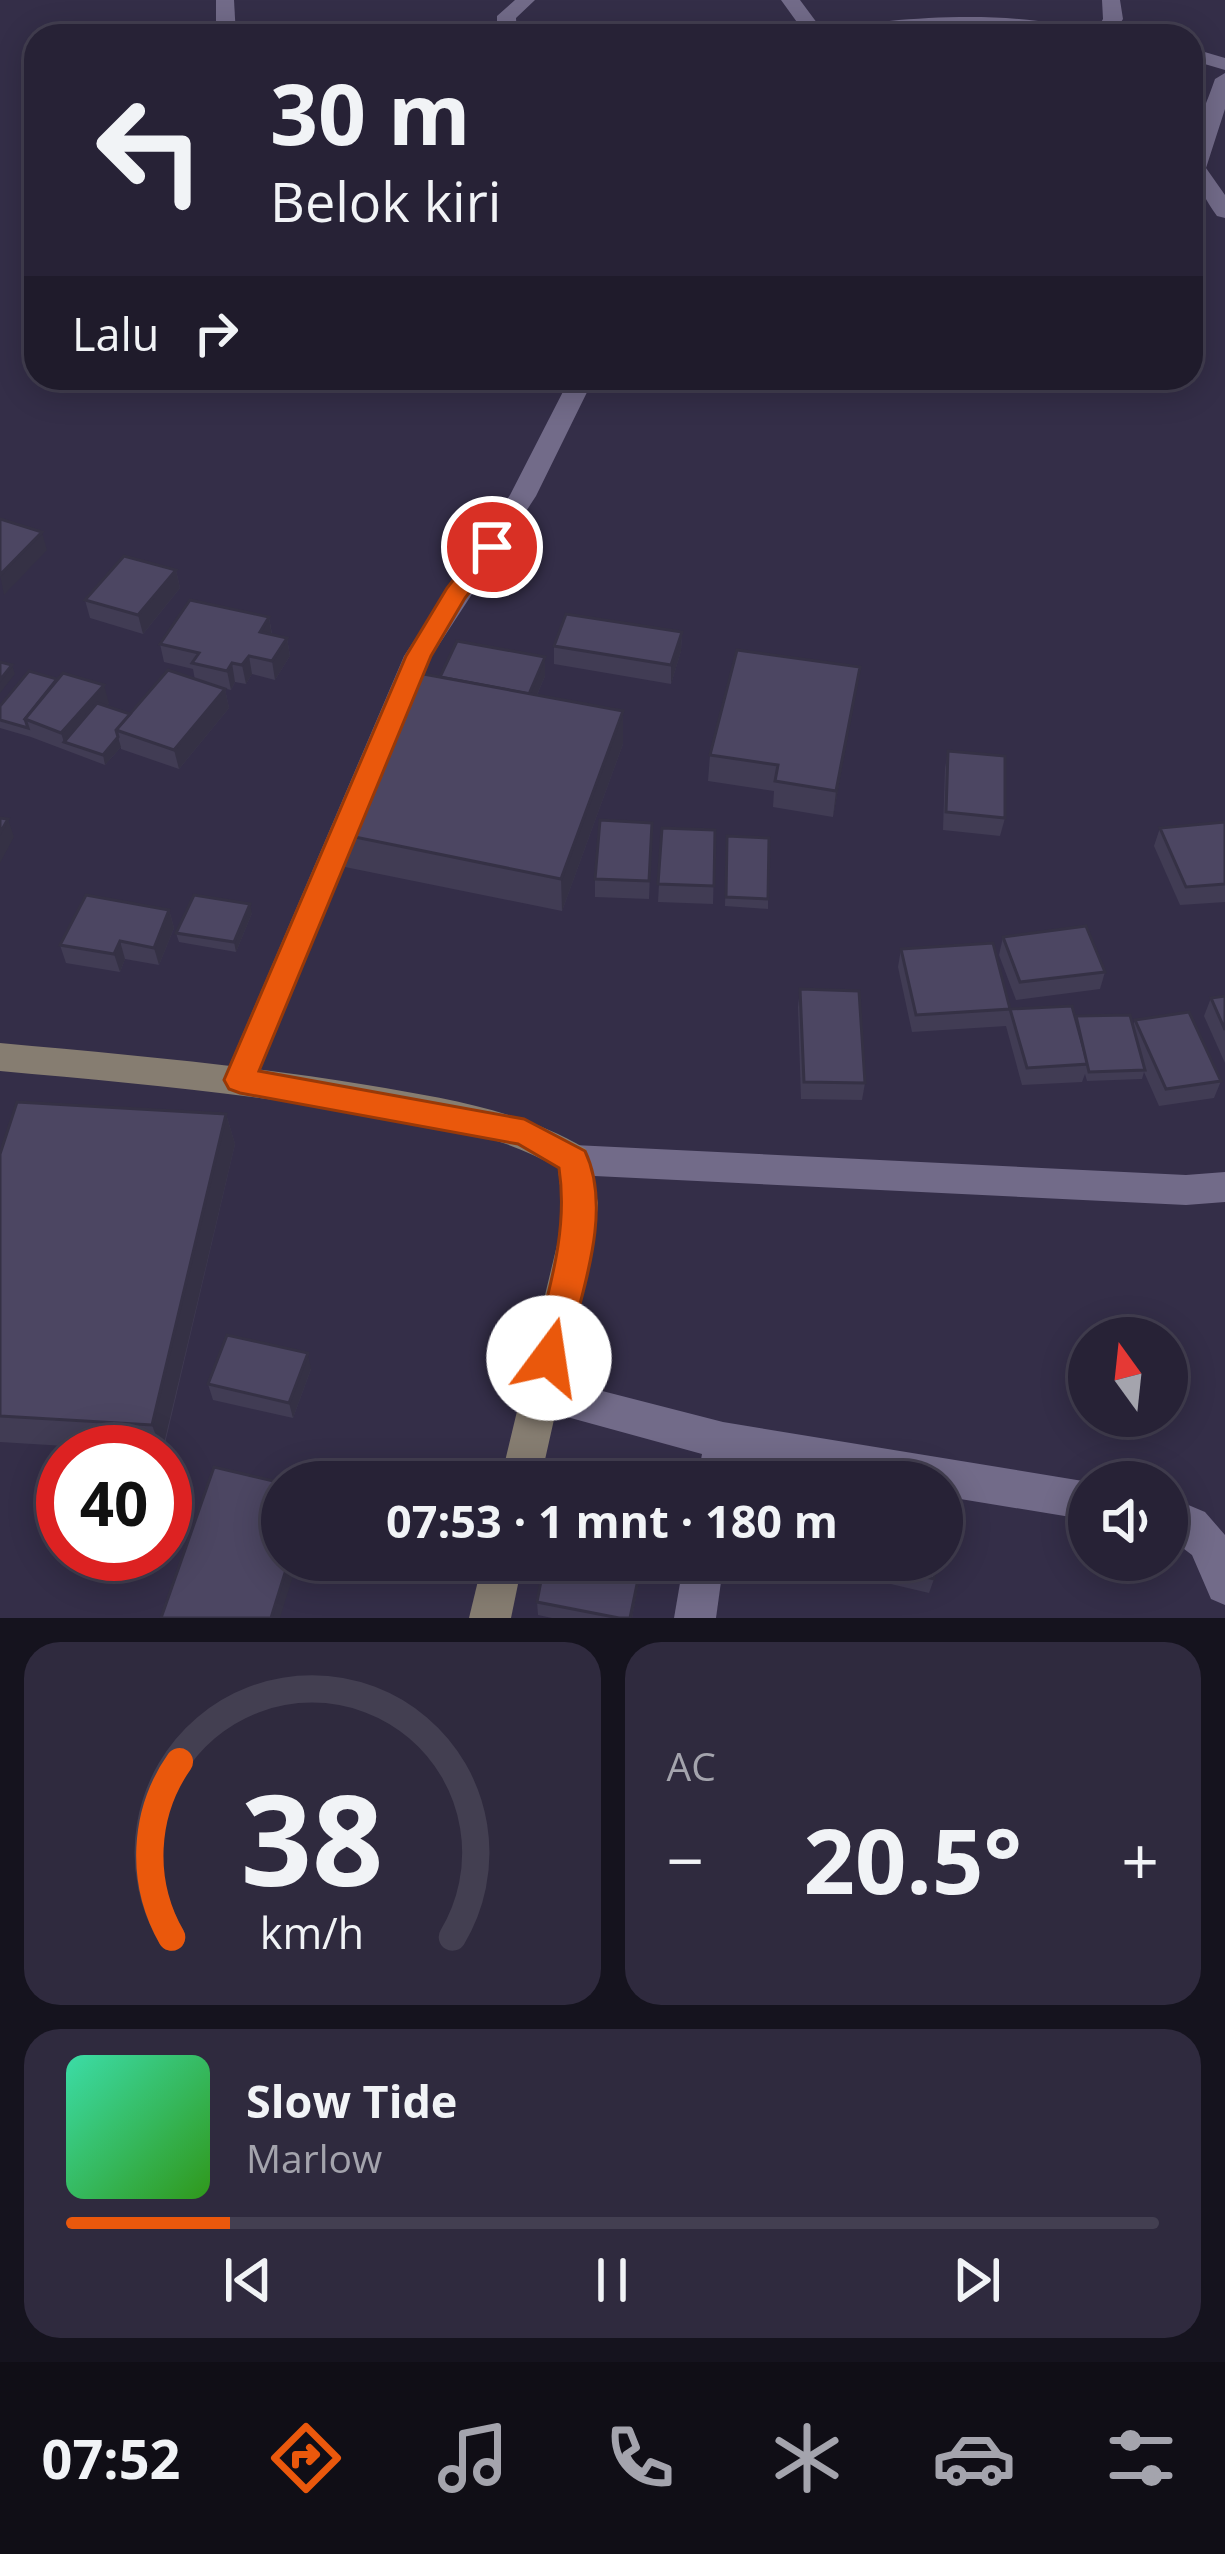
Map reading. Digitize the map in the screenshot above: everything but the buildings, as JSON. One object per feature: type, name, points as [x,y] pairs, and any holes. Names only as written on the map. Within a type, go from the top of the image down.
[{"type":"street","points":[[507,24],[507,16],[526,0]]},
{"type":"street","points":[[790,0],[811,24]]},
{"type":"street","points":[[907,24],[968,20],[998,24]]},
{"type":"street","points":[[1203,140],[1225,79]]},
{"type":"street","points":[[1203,181],[1225,211]]},
{"type":"street","points":[[240,1080],[418,656],[523,496],[576,390]]},
{"type":"street","points":[[0,1057],[240,1080],[524,1132],[574,1160],[1162,1189],[1225,1187]]},
{"type":"street","points":[[525,1461],[576,1241],[580,1203],[574,1160]]},
{"type":"street","points":[[541,1393],[723,1441],[1068,1498]]},
{"type":"street","points":[[720,1461],[723,1441]]},
{"type":"street","points":[[1188,1523],[1212,1544],[1225,1586]]},
{"type":"street","points":[[490,1618],[498,1581]]},
{"type":"street","points":[[695,1618],[701,1581]]},
{"type":"route","points":[[492,547],[455,593],[418,656],[240,1080],[524,1132],[574,1160],[580,1203],[576,1241],[549,1358]]}]
